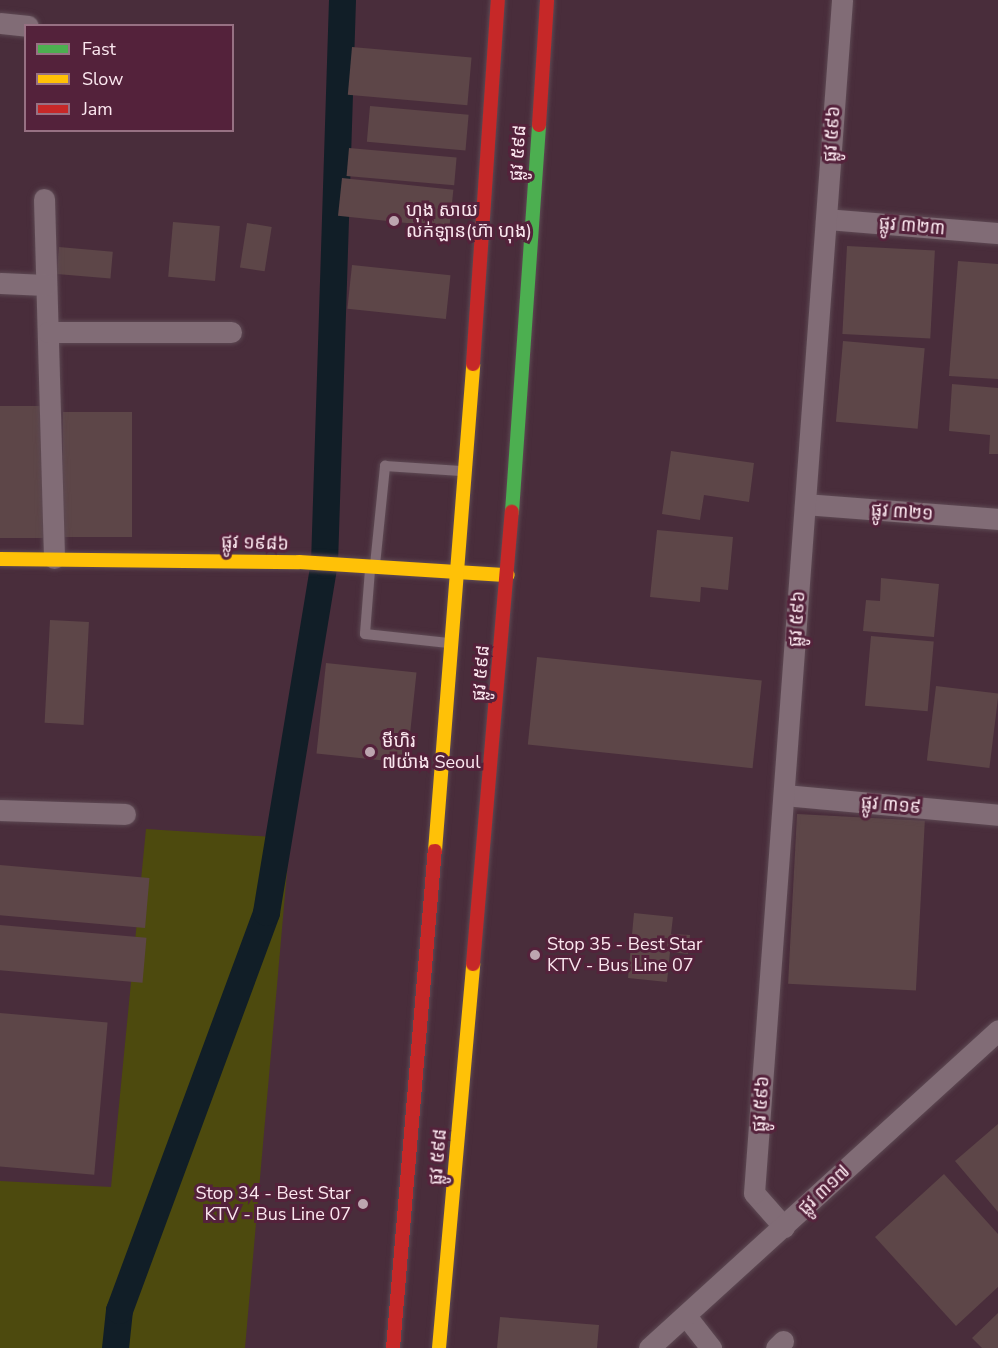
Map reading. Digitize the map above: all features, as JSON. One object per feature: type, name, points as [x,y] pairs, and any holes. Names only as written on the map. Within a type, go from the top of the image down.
[{"type":"main road","name":"ផ្លូវ ៥៩៨","points":[[393,1348],[458,572],[461,471],[498,0]]},
{"type":"main road","name":"ផ្លូវ ៥៩៨","points":[[439,1348],[508,576],[547,0]]},
{"type":"main road","name":"ផ្លូវ ១៩៨៦","points":[[0,559],[299,562],[508,576]]},
{"type":"main road","points":[[434,851],[483,858]]},
{"type":"street","name":"ផ្លូវ ៥៩៦","points":[[784,1227],[754,1193],[842,0]]},
{"type":"street","points":[[0,23],[24,26]]},
{"type":"street","points":[[44,199],[54,558]]},
{"type":"street","name":"ផ្លូវ ៣២៣","points":[[826,219],[998,233]]},
{"type":"street","points":[[0,283],[46,285]]},
{"type":"street","points":[[48,332],[231,332]]},
{"type":"street","name":"ផ្លូវ ៣២១","points":[[805,504],[998,519]]},
{"type":"street","name":"ផ្លូវ ៣១៩","points":[[784,795],[998,815]]},
{"type":"street","points":[[0,810],[125,814]]},
{"type":"street","name":"ផ្លូវ ៣១៧","points":[[649,1348],[998,1030]]},
{"type":"street","points":[[686,1316],[711,1348]]},
{"type":"lane","points":[[452,643],[365,634],[385,466],[461,471]]},
{"type":"shaded area","points":[[146,829],[290,838],[245,1348],[0,1348],[0,1181],[111,1187]]},
{"type":"building","points":[[352,47],[472,57],[467,105],[348,95]]},
{"type":"building","points":[[370,106],[469,115],[465,150],[367,142]]},
{"type":"building","points":[[349,148],[457,157],[454,185],[347,176]]},
{"type":"building","points":[[342,178],[453,190],[449,227],[338,216]]},
{"type":"building","points":[[173,222],[220,226],[215,281],[168,277]]},
{"type":"building","points":[[247,223],[272,227],[265,271],[240,267]]},
{"type":"building","points":[[847,246],[935,251],[930,338],[842,334]]},
{"type":"building","points":[[59,247],[113,252],[110,279],[57,274]]},
{"type":"building","points":[[958,261],[998,264],[998,379],[949,376]]},
{"type":"building","points":[[352,265],[450,275],[446,319],[347,309]]},
{"type":"building","points":[[843,341],[925,348],[918,429],[836,422]]},
{"type":"building","points":[[952,384],[998,388],[998,454],[989,454],[990,435],[949,431]]},
{"type":"building","points":[[0,406],[43,406],[43,538],[0,538]]},
{"type":"building","points":[[63,412],[132,412],[132,537],[63,537]]},
{"type":"building","points":[[671,451],[754,463],[749,502],[704,495],[700,520],[662,514]]},
{"type":"building","points":[[657,530],[733,537],[728,590],[701,587],[700,602],[650,597]]},
{"type":"building","points":[[881,578],[939,584],[934,637],[863,631],[866,600],[880,601]]},
{"type":"building","points":[[50,620],[89,622],[84,725],[45,723]]},
{"type":"building","points":[[871,636],[934,641],[928,711],[865,706]]},
{"type":"building","points":[[537,657],[762,681],[753,768],[528,745]]},
{"type":"building","points":[[326,663],[417,673],[407,763],[316,754]]},
{"type":"building","points":[[936,686],[998,694],[989,768],[927,760]]},
{"type":"building","points":[[797,814],[925,821],[916,990],[788,984]]},
{"type":"building","points":[[0,865],[149,878],[145,928],[0,915]]},
{"type":"building","points":[[634,913],[673,917],[671,934],[690,935],[688,954],[670,952],[667,982],[628,978]]},
{"type":"building","points":[[0,925],[146,938],[143,983],[0,970]]},
{"type":"building","points":[[0,1013],[108,1022],[94,1175],[0,1167]]},
{"type":"building","points":[[998,1124],[998,1212],[955,1161]]},
{"type":"building","points":[[944,1174],[998,1234],[998,1287],[956,1326],[875,1237]]},
{"type":"building","points":[[998,1313],[998,1348],[982,1348],[972,1338]]},
{"type":"building","points":[[500,1317],[599,1325],[597,1348],[497,1348]]},
{"type":"waterway","points":[[115,1348],[119,1310],[266,912],[324,563],[342,0]]},
{"type":"traffic: fast","points":[[512,512],[539,125]]},
{"type":"traffic: slow","points":[[435,851],[473,364]]},
{"type":"traffic: slow","points":[[0,559],[299,562],[508,575]]},
{"type":"traffic: slow","points":[[439,1348],[473,964]]},
{"type":"traffic: jam","points":[[473,364],[498,0]]},
{"type":"traffic: jam","points":[[539,125],[547,0]]},
{"type":"traffic: jam","points":[[473,964],[512,512]]},
{"type":"traffic: jam","points":[[393,1348],[435,851]]},
{"type":"place","name":"ហុង សាយ លក់ឡាន(ហ៊ា ហុង)","points":[[394,221]]},
{"type":"place","name":"មីហិរ ៧យ៉ាង Seoul","points":[[370,752]]},
{"type":"place","name":"Stop 35 - Best Star KTV - Bus Line 07","points":[[535,955]]},
{"type":"place","name":"Stop 34 - Best Star KTV - Bus Line 07","points":[[363,1204]]}]
